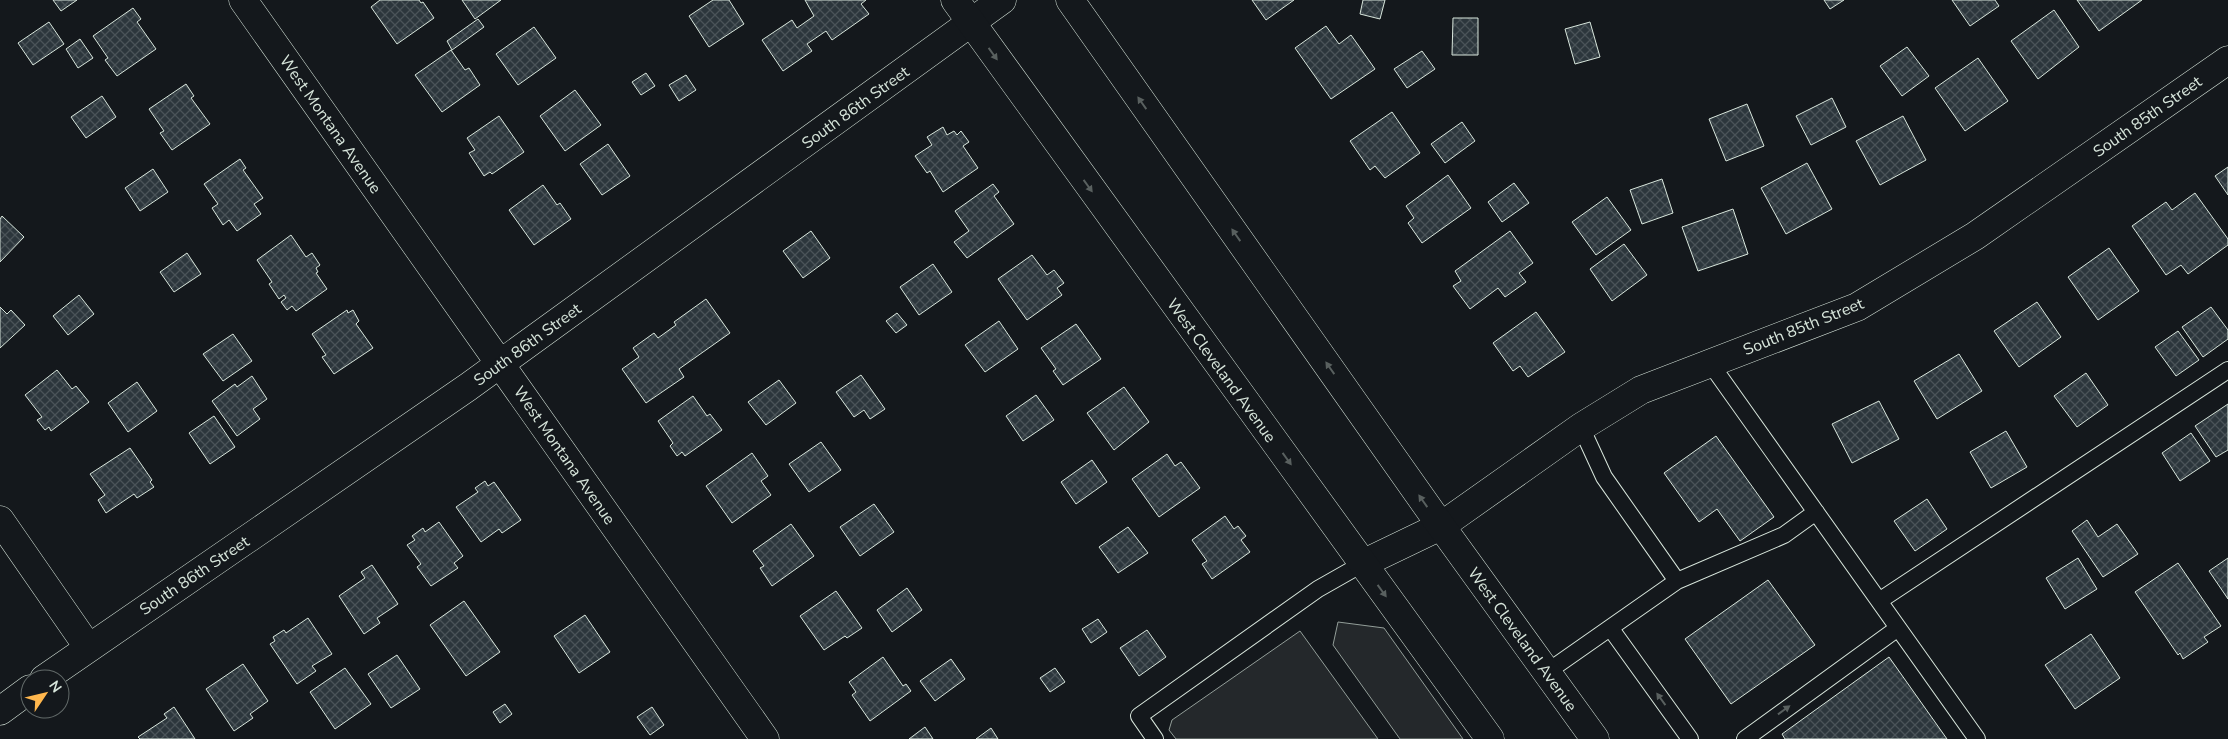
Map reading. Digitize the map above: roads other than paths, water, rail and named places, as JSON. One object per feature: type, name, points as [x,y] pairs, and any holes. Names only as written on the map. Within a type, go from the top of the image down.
[{"type":"street","name":"West Montana Avenue","points":[[243,0],[765,739]]},
{"type":"street","name":"West Cleveland Avenue","points":[[955,0],[1490,739]]},
{"type":"street","name":"South 86th Street","points":[[58,669],[500,364],[1002,0]]},
{"type":"street","name":"West Cleveland Avenue","points":[[1070,0],[1441,526],[1595,739]]},
{"type":"street","name":"South 85th Street","points":[[1362,564],[1441,526],[1581,427],[1641,390],[1857,307],[1975,236],[2228,60]]},
{"type":"street","points":[[0,520],[88,647]]},
{"type":"street","points":[[0,711],[20,696]]},
{"type":"lane","points":[[1710,363],[1977,739]]},
{"type":"lane","points":[[1879,601],[2228,370]]},
{"type":"lane","points":[[1581,427],[1604,477],[1677,581]]},
{"type":"lane","points":[[1547,672],[1677,581],[1784,535],[1816,512]]},
{"type":"lane","points":[[1155,739],[1138,716],[1318,589],[1362,564]]},
{"type":"lane","points":[[1745,739],[1898,628]]},
{"type":"lane","points":[[1611,629],[1690,739]]}]
